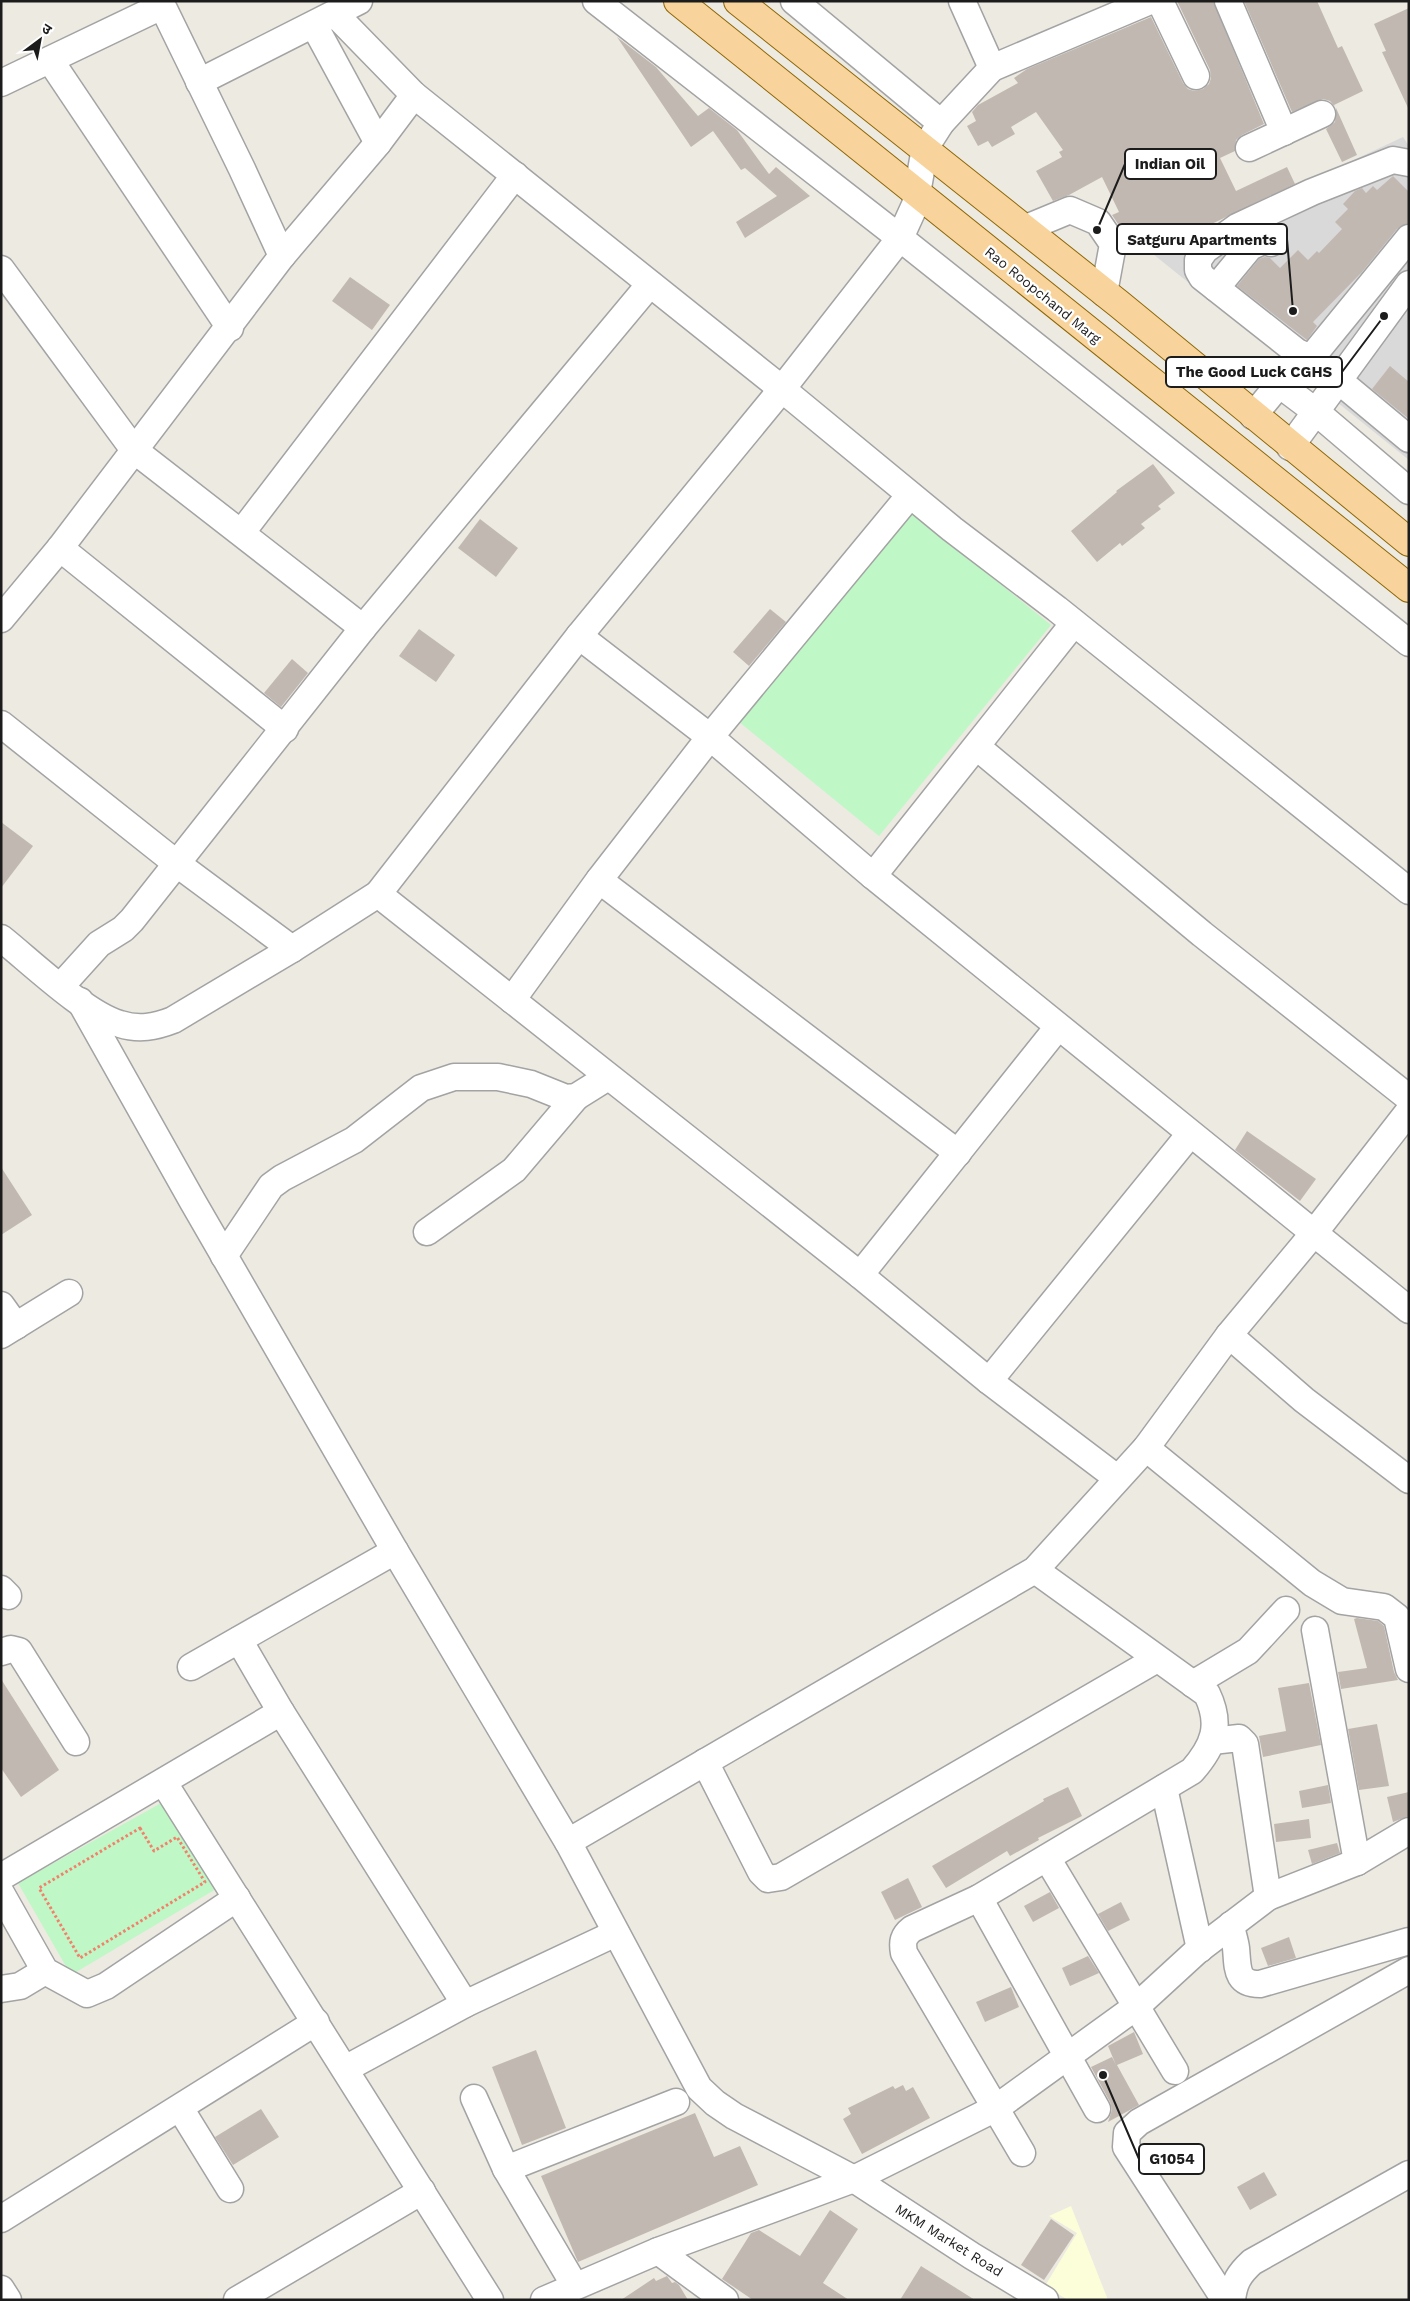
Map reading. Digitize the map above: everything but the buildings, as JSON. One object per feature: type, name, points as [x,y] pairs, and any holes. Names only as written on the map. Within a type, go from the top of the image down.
[{"type":"main road","name":"Rao Roopchand Marg","points":[[678,1],[1409,588]]},
{"type":"main road","points":[[738,1],[925,148],[1409,542]]},
{"type":"street","points":[[199,82],[359,1]]},
{"type":"street","points":[[596,1],[900,238],[1409,643]]},
{"type":"street","points":[[794,1],[941,123]]},
{"type":"street","points":[[962,1],[992,68]]},
{"type":"street","points":[[1,938],[70,994],[119,1024],[153,1027],[173,1020],[292,949],[378,894],[579,636],[782,390],[900,238],[915,205],[925,148],[941,123],[992,68],[1150,1]]},
{"type":"street","points":[[1160,1],[1196,76]]},
{"type":"street","points":[[1228,1],[1284,132]]},
{"type":"street","points":[[1,83],[161,4],[282,256]]},
{"type":"street","points":[[324,20],[414,95],[910,495],[1409,890]]},
{"type":"street","points":[[324,20],[378,143]]},
{"type":"street","points":[[50,60],[230,328]]},
{"type":"street","points":[[1,619],[60,548],[230,328],[282,256],[378,143],[414,95]]},
{"type":"street","points":[[1250,148],[1322,114]]},
{"type":"street","points":[[1409,163],[1393,160],[1312,192],[1237,227],[1205,250],[1198,260],[1198,270],[1202,277],[1297,352],[1311,358],[1409,238]]},
{"type":"street","points":[[242,532],[514,175]]},
{"type":"street","points":[[1024,229],[1070,210],[1098,222],[1113,244],[1104,293]]},
{"type":"street","points":[[1216,288],[1250,247],[1265,240],[1271,243]]},
{"type":"street","points":[[1,269],[134,450],[242,532],[363,628]]},
{"type":"street","points":[[70,994],[99,944],[123,930],[132,920],[363,628],[650,284]]},
{"type":"street","points":[[1290,447],[1409,284]]},
{"type":"street","points":[[1253,416],[1292,368],[1297,352]]},
{"type":"street","points":[[1338,380],[1409,439]]},
{"type":"street","points":[[1279,384],[1316,412],[1409,491]]},
{"type":"street","points":[[512,1000],[599,880],[710,737],[910,495]]},
{"type":"street","points":[[60,548],[285,729]]},
{"type":"street","points":[[873,876],[1074,623]]},
{"type":"street","points":[[579,636],[710,737],[873,876],[1409,1310]]},
{"type":"street","points":[[1,724],[176,863],[292,949]]},
{"type":"street","points":[[977,747],[1202,934],[1409,1098]]},
{"type":"street","points":[[599,880],[958,1153]]},
{"type":"street","points":[[378,894],[860,1275],[989,1381],[1117,1478]]},
{"type":"street","name":"MKM Market Road","points":[[70,994],[395,1552],[568,1842],[699,2088],[706,2096],[734,2116],[854,2179],[1045,2300]]},
{"type":"street","points":[[860,1275],[1058,1027]]},
{"type":"street","points":[[426,1232],[514,1170],[576,1097],[608,1076]]},
{"type":"street","points":[[224,1256],[271,1186],[282,1178],[354,1140],[421,1088],[454,1077],[498,1077],[531,1084],[566,1098],[576,1097]]},
{"type":"street","points":[[568,1842],[1035,1570],[1146,1448],[1229,1335],[1314,1233],[1409,1111]]},
{"type":"street","points":[[989,1381],[1190,1134]]},
{"type":"street","points":[[1,1305],[9,1331],[69,1293]]},
{"type":"street","points":[[1229,1335],[1304,1400],[1409,1480]]},
{"type":"street","points":[[1146,1448],[1320,1588],[1342,1601],[1384,1607],[1397,1617],[1409,1669]]},
{"type":"street","points":[[191,1667],[395,1552]]},
{"type":"street","points":[[1022,2153],[904,1953],[902,1944],[906,1934],[912,1929],[979,1898],[1192,1771],[1203,1758],[1212,1741],[1215,1730],[1214,1708],[1207,1694],[1035,1570]]},
{"type":"street","points":[[1193,1684],[1248,1651],[1286,1610]]},
{"type":"street","points":[[1316,1630],[1357,1862]]},
{"type":"street","points":[[239,1640],[281,1712],[465,2004]]},
{"type":"street","points":[[1,1652],[11,1649],[19,1651],[76,1742]]},
{"type":"street","points":[[704,1762],[760,1872],[768,1878],[781,1877],[1157,1659]]},
{"type":"street","points":[[1,1877],[164,1783],[281,1712]]},
{"type":"street","points":[[1212,1741],[1240,1738],[1245,1744],[1268,1897]]},
{"type":"street","points":[[164,1783],[490,2300]]},
{"type":"street","points":[[1164,1788],[1200,1949]]},
{"type":"street","points":[[544,2300],[658,2251],[854,2179],[996,2108],[1137,2006],[1200,1949],[1268,1897],[1357,1862],[1409,1831]]},
{"type":"street","points":[[1047,1858],[1175,2071]]},
{"type":"street","points":[[1,1894],[45,1971],[87,1994],[95,1992],[237,1898]]},
{"type":"street","points":[[979,1898],[1097,2109]]},
{"type":"street","points":[[1231,1925],[1236,1948],[1236,1963],[1241,1978],[1250,1984],[1260,1984],[1409,1941]]},
{"type":"street","points":[[345,2069],[465,2004],[616,1933]]},
{"type":"street","points":[[1225,2300],[1126,2147],[1127,2133],[1139,2122],[1409,1970]]},
{"type":"street","points":[[2,1990],[20,1986],[45,1971]]},
{"type":"street","points":[[1,2219],[316,2022]]},
{"type":"street","points":[[474,2098],[506,2169],[575,2286]]},
{"type":"street","points":[[506,2169],[676,2102]]},
{"type":"street","points":[[180,2108],[230,2189]]},
{"type":"street","points":[[1232,2300],[1234,2284],[1240,2273],[1252,2262],[1409,2174]]},
{"type":"street","points":[[237,2300],[422,2191]]},
{"type":"street","points":[[658,2251],[725,2300]]},
{"type":"street","points":[[1,2289],[8,2300]]},
{"type":"path","points":[[140,1828],[154,1851],[177,1837],[205,1882],[80,1958],[39,1888],[140,1828]]},
{"type":"shaded area","points":[[1403,137],[1409,146],[1409,460],[1153,254]]},
{"type":"shaded area","points":[[1071,2206],[1108,2300],[1068,2300],[1045,2286],[1077,2233],[1049,2216]]},
{"type":"green space","points":[[910,511],[1051,625],[879,836],[738,721]]},
{"type":"green space","points":[[163,1802],[216,1889],[71,1975],[18,1883]]},
{"type":"place","name":"Indian Oil","points":[[1097,230]]},
{"type":"place","name":"Satguru Apartments","points":[[1293,311]]},
{"type":"place","name":"The Good Luck CGHS","points":[[1384,316]]},
{"type":"place","name":"G1054","points":[[1103,2075]]}]
